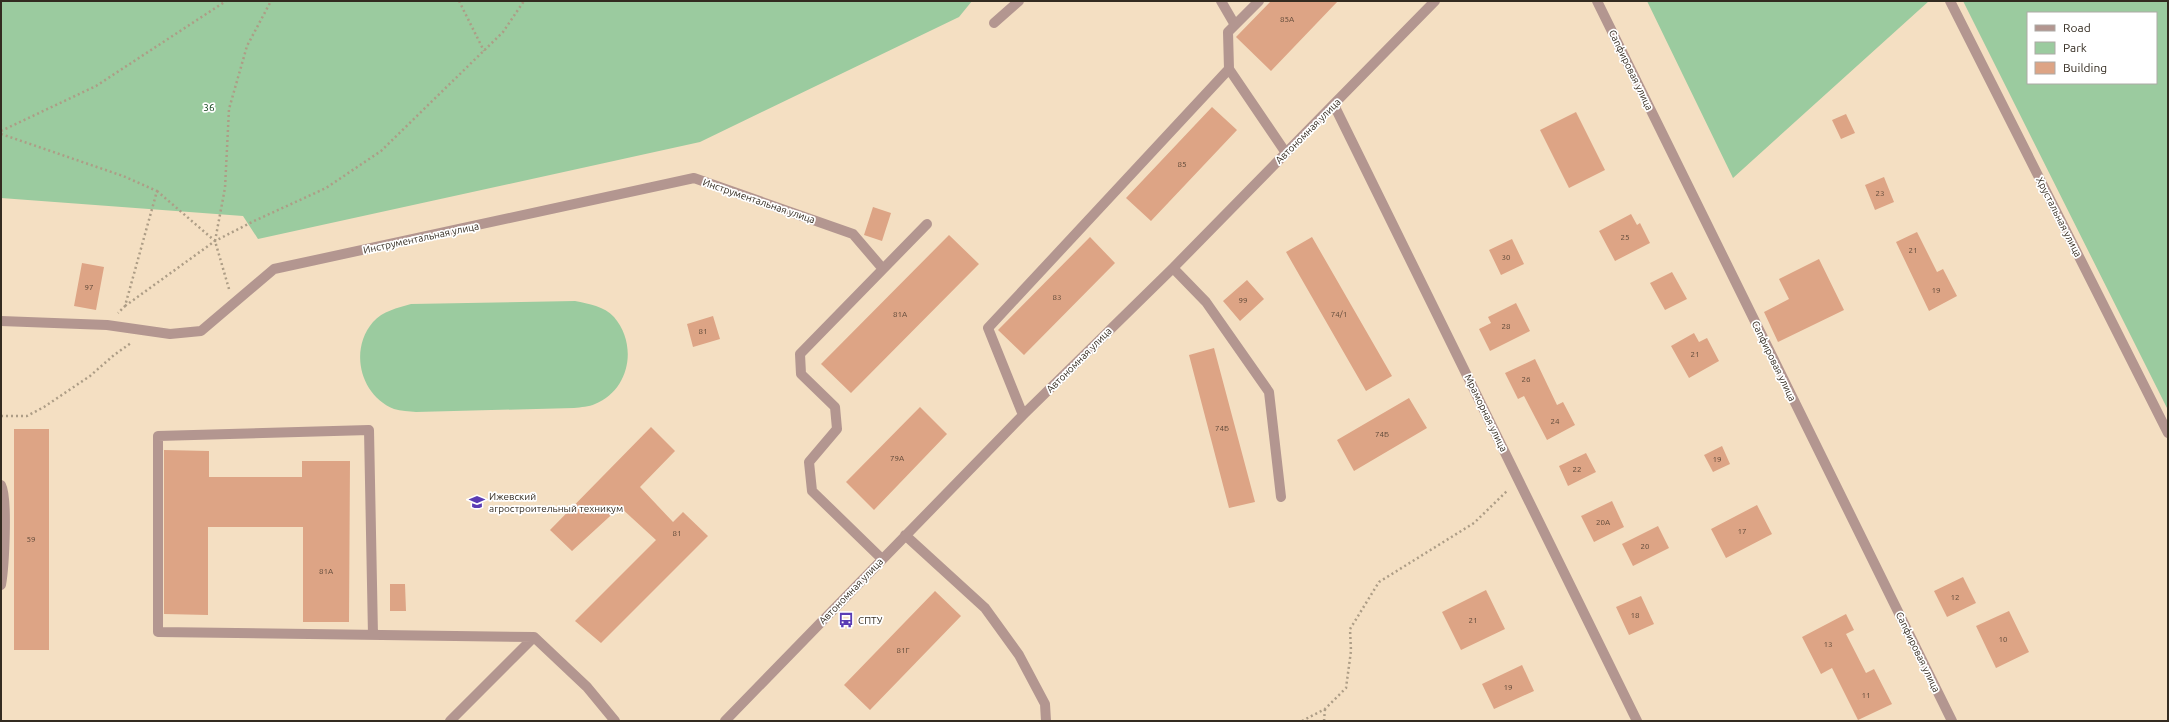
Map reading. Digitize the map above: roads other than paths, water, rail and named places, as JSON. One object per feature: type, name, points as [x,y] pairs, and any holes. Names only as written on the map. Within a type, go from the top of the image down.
[{"type":"street","points":[[994,23],[1019,1]]},
{"type":"street","points":[[1221,1],[1235,25]]},
{"type":"street","points":[[1259,1],[1228,32],[1229,69],[1286,153]]},
{"type":"street","name":"Автономная улица","points":[[725,721],[1023,415],[1174,268],[1435,1]]},
{"type":"street","name":"Сапфировая улица","points":[[1596,1],[1952,721]]},
{"type":"street","name":"Хрустальная улица","points":[[1950,1],[2168,434]]},
{"type":"street","points":[[1023,415],[988,328],[1229,69]]},
{"type":"street","name":"Мраморная улица","points":[[1334,105],[1637,721]]},
{"type":"street","name":"Инструментальная улица","points":[[1,321],[107,325],[170,334],[201,331],[274,269],[694,178],[853,234],[883,268]]},
{"type":"street","points":[[882,559],[812,491],[809,462],[837,429],[836,414],[835,407],[801,374],[800,354],[927,224]]},
{"type":"street","points":[[1174,268],[1206,302],[1269,392],[1281,497]]},
{"type":"street","points":[[373,635],[369,430],[158,436],[158,632],[373,635],[534,637],[587,687],[615,721]]},
{"type":"street","points":[[1,485],[4,501],[4,570],[1,584]]},
{"type":"street","points":[[905,535],[985,608],[1019,655],[1045,704],[1046,721]]},
{"type":"street","points":[[450,721],[534,637]]},
{"type":"place","name":"Ижевский агростроительный техникум","points":[[477,502]]},
{"type":"place","name":"СПТУ","points":[[846,620]]},
{"type":"park label","name":"36","points":[[209,107]]}]
